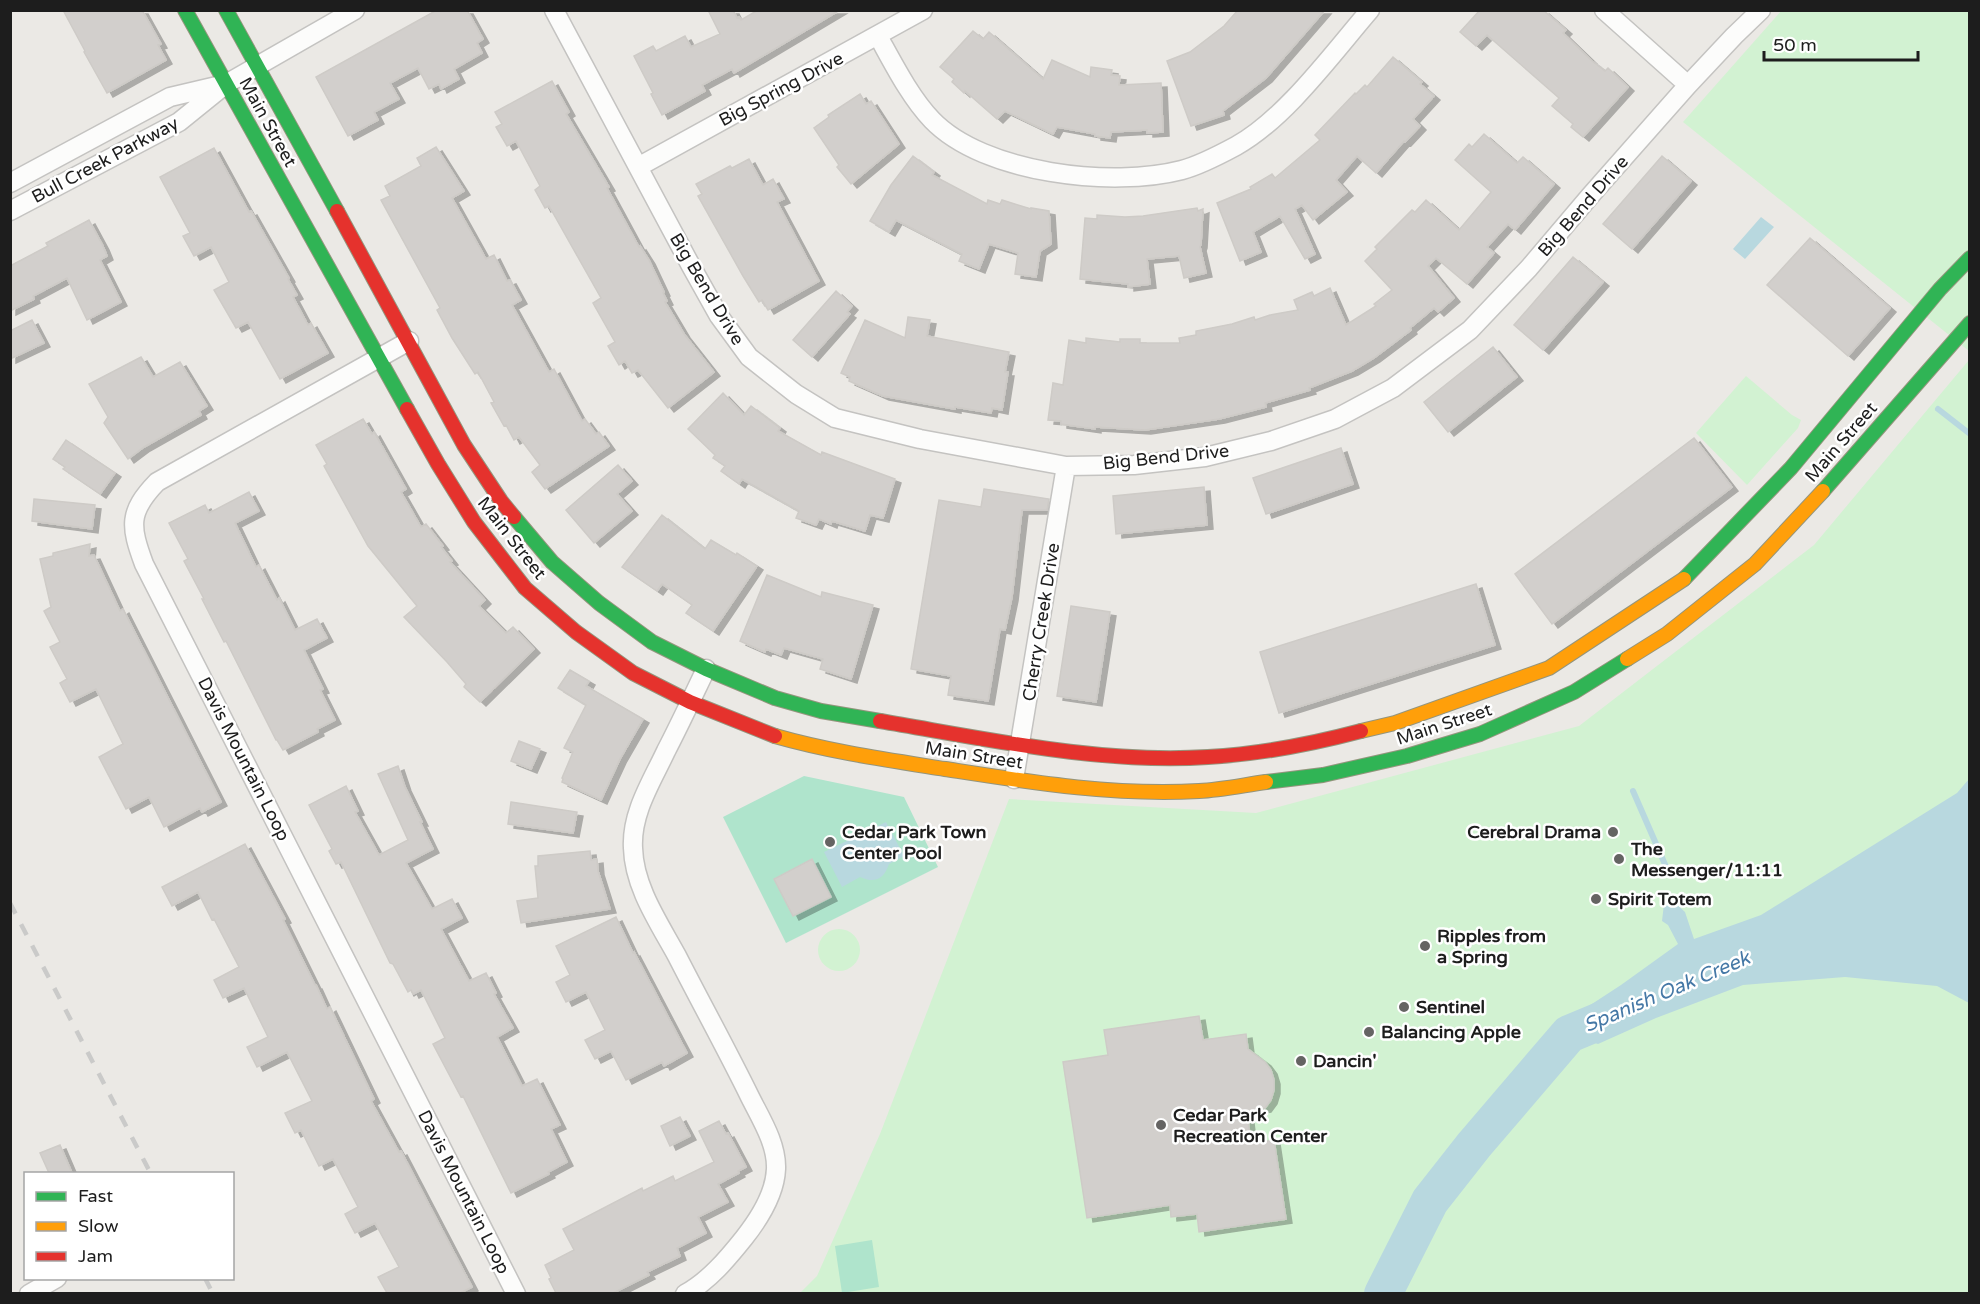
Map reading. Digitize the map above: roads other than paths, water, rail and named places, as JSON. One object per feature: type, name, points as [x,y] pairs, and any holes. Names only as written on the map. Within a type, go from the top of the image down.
[{"type":"street","name":"Main Street","points":[[185,10],[438,464],[474,522],[525,588],[576,632],[633,673],[690,702],[763,733],[813,747],[869,757],[1065,787],[1142,792],[1200,792],[1331,739],[1557,682],[1667,634],[1755,564],[1869,431],[1970,323]]},
{"type":"street","name":"Main Street","points":[[226,10],[464,445],[501,501],[552,562],[599,603],[652,642],[706,669],[775,698],[821,711],[1021,745],[1081,753],[1207,757],[1253,769],[1323,775],[1407,756],[1480,734],[1557,682],[1680,583],[1847,410],[1940,289],[1970,258]]},
{"type":"street","name":"Bull Creek Parkway","points":[[10,211],[179,122],[226,84],[355,10]]},
{"type":"street","name":"Big Bend Drive","points":[[554,10],[690,266],[719,316],[749,357],[796,394],[835,418],[920,439],[1066,466],[1134,465],[1205,457],[1271,441],[1335,419],[1393,388],[1470,330],[1529,268],[1688,85],[1761,10]]},
{"type":"street","name":"Big Spring Drive","points":[[638,166],[923,10]]},
{"type":"street","points":[[878,36],[932,121],[963,144],[980,153],[1011,163],[1079,175],[1116,178],[1183,170],[1237,145],[1268,122],[1295,97],[1370,10]]},
{"type":"street","points":[[1604,10],[1688,85]]},
{"type":"street","name":"Bull Creek Parkway","points":[[10,183],[170,97],[226,84]]},
{"type":"street","name":"Davis Mountain Loop","points":[[409,341],[158,482],[142,498],[135,514],[133,527],[144,564],[516,1293]]},
{"type":"street","name":"Cherry Creek Drive","points":[[1014,779],[1066,466]]},
{"type":"street","points":[[685,1293],[712,1274],[754,1225],[770,1194],[776,1170],[771,1143],[764,1124],[647,901],[637,872],[633,848],[635,822],[643,799],[706,669]]},
{"type":"street","points":[[29,1293],[53,1280]]},
{"type":"water","points":[[1761,217],[1774,227],[1745,259],[1733,249]]},
{"type":"water","points":[[1969,779],[1969,1003],[1937,986],[1845,977],[1743,985],[1656,1018],[1598,1044],[1582,1035],[1569,1034],[1575,1015],[1678,944],[1668,925],[1662,921],[1664,904],[1672,900],[1685,912],[1694,939],[1761,915],[1957,793]]},
{"type":"water","points":[[886,822],[904,856],[889,864],[882,877],[878,879],[870,880],[860,877],[842,887],[824,852]]},
{"type":"waterway","points":[[1938,409],[1970,434]]},
{"type":"waterway","points":[[1633,791],[1667,869]]},
{"type":"waterway","name":"Spanish Oak Creek","points":[[1383,1294],[1430,1201],[1474,1145],[1569,1034],[1617,1014]]},
{"type":"railway","points":[[10,903],[150,1172]]},
{"type":"railway","points":[[206,1280],[213,1294]]},
{"type":"place","name":"Cerebral Drama","points":[[1613,832]]},
{"type":"place","name":"Cedar Park Town Center Pool","points":[[830,842]]},
{"type":"place","name":"The Messenger/11:11","points":[[1619,859]]},
{"type":"place","name":"Spirit Totem","points":[[1596,899]]},
{"type":"place","name":"Ripples from a Spring","points":[[1425,946]]},
{"type":"place","name":"Sentinel","points":[[1404,1007]]},
{"type":"place","name":"Balancing Apple","points":[[1369,1032]]},
{"type":"place","name":"Dancin'","points":[[1301,1061]]},
{"type":"place","name":"Cedar Park Recreation Center","points":[[1161,1125]]}]
